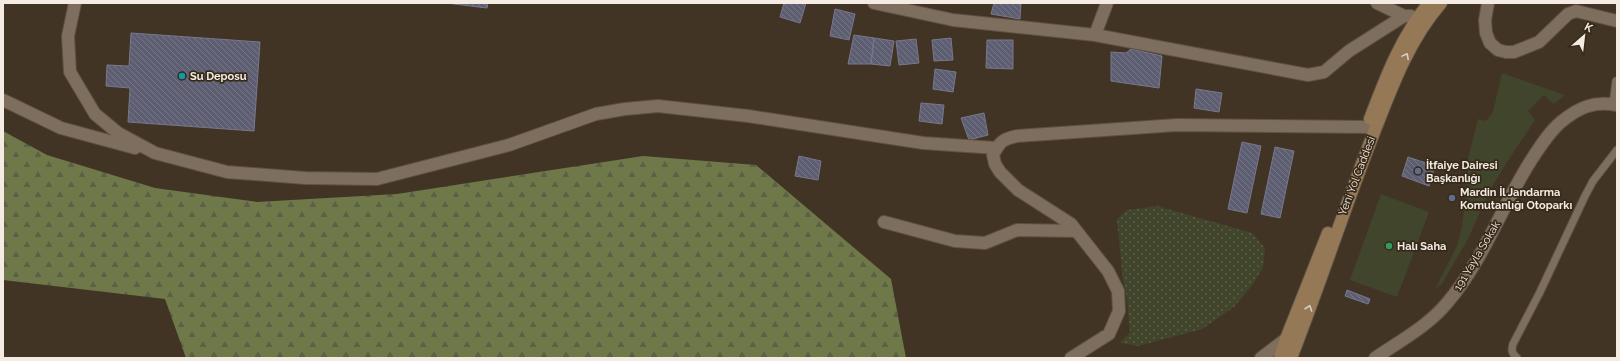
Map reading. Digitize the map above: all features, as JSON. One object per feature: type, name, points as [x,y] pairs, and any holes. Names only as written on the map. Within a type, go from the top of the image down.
[{"type":"main road","name":"Yeni Yol Caddesi","points":[[1280,358],[1388,72],[1399,48],[1418,16],[1430,3]]},
{"type":"main road","name":"Yeni Yol Caddesi","points":[[1291,358],[1353,187],[1397,73],[1417,36],[1441,3]]},
{"type":"street","points":[[75,3],[68,36],[70,72],[95,114],[118,133],[155,153]]},
{"type":"street","points":[[874,3],[953,20],[1095,36],[1308,75],[1324,72],[1349,51],[1404,16]]},
{"type":"street","points":[[1095,36],[1106,3]]},
{"type":"street","points":[[1377,3],[1404,16],[1418,16]]},
{"type":"street","points":[[1488,3],[1485,20],[1486,33],[1490,43],[1498,50],[1506,52],[1514,52],[1539,42],[1568,14],[1576,11],[1617,21]]},
{"type":"street","points":[[3,100],[61,128],[227,172],[305,178],[377,179],[509,145],[596,114],[625,109],[658,106],[748,116],[923,143],[996,148]]},
{"type":"street","name":"191 Yayla Sokak","points":[[1375,358],[1435,317],[1447,304],[1475,264],[1522,176],[1551,132],[1560,122],[1581,109],[1597,103],[1615,105]]},
{"type":"street","points":[[1071,358],[1109,334],[1119,311],[1118,291],[1108,271],[1071,224],[1018,190],[1000,172],[995,164],[993,155],[1000,142],[1008,137],[1017,136],[1177,125],[1368,127]]},
{"type":"street","points":[[884,222],[955,241],[985,243],[1017,230],[1076,231]]},
{"type":"street","points":[[1261,358],[1286,339],[1300,334]]},
{"type":"lane","points":[[1615,105],[1616,81]]},
{"type":"lane","points":[[1517,358],[1512,354],[1511,350],[1513,344],[1540,292],[1585,196],[1597,176],[1617,150]]},
{"type":"green space","points":[[1502,73],[1565,95],[1554,104],[1544,95],[1528,111],[1535,120],[1490,190],[1468,239],[1442,284],[1435,289],[1457,246],[1462,226],[1468,180],[1468,159],[1478,119],[1486,121],[1493,112]]},
{"type":"green space","points":[[3,131],[47,155],[155,188],[257,202],[397,194],[643,156],[756,165],[891,279],[906,358],[186,358],[165,299],[3,280]]},
{"type":"green space","name":"Halı Saha","points":[[1381,194],[1429,212],[1397,297],[1350,280]]},
{"type":"green space","points":[[1157,206],[1252,233],[1265,248],[1263,267],[1253,284],[1234,307],[1202,329],[1138,346],[1120,343],[1130,332],[1117,219],[1127,210]]},
{"type":"building","points":[[446,3],[488,3],[487,8]]},
{"type":"building","points":[[784,3],[806,3],[800,23],[780,17]]},
{"type":"building","points":[[994,3],[1021,3],[1020,19],[991,14]]},
{"type":"building","points":[[835,9],[855,14],[849,40],[830,36]]},
{"type":"building","name":"Su Deposu","points":[[131,33],[260,42],[254,131],[128,122],[130,88],[106,86],[107,65],[129,66]]},
{"type":"building","points":[[854,35],[874,38],[871,64],[848,64]]},
{"type":"building","points":[[874,38],[894,41],[890,66],[871,64]]},
{"type":"building","points":[[951,38],[953,60],[934,61],[932,40]]},
{"type":"building","points":[[916,39],[919,63],[899,65],[896,41]]},
{"type":"building","points":[[987,40],[1013,40],[1013,69],[986,68]]},
{"type":"building","points":[[1131,49],[1162,56],[1159,88],[1111,81],[1111,52],[1126,53]]},
{"type":"building","points":[[935,69],[956,72],[953,92],[933,89]]},
{"type":"building","points":[[1196,89],[1222,93],[1219,112],[1194,108]]},
{"type":"building","points":[[921,103],[944,105],[942,124],[919,121]]},
{"type":"building","points":[[984,113],[988,135],[969,140],[961,118]]},
{"type":"building","points":[[1242,142],[1261,146],[1247,213],[1228,209]]},
{"type":"building","points":[[1275,147],[1294,151],[1280,218],[1261,214]]},
{"type":"building","points":[[799,156],[821,161],[818,180],[795,176]]},
{"type":"building","name":"İtfaiye Dairesi Başkanlığı","points":[[1408,157],[1435,166],[1429,186],[1402,176]]},
{"type":"building","points":[[1347,290],[1370,299],[1368,304],[1345,296]]},
{"type":"place","name":"Su Deposu","points":[[182,76]]},
{"type":"place","name":"İtfaiye Dairesi Başkanlığı","points":[[1418,171]]},
{"type":"place","name":"Mardin İl Jandarma Komutanlığı Otoparkı","points":[[1452,198]]},
{"type":"place","name":"Halı Saha","points":[[1389,246]]}]
